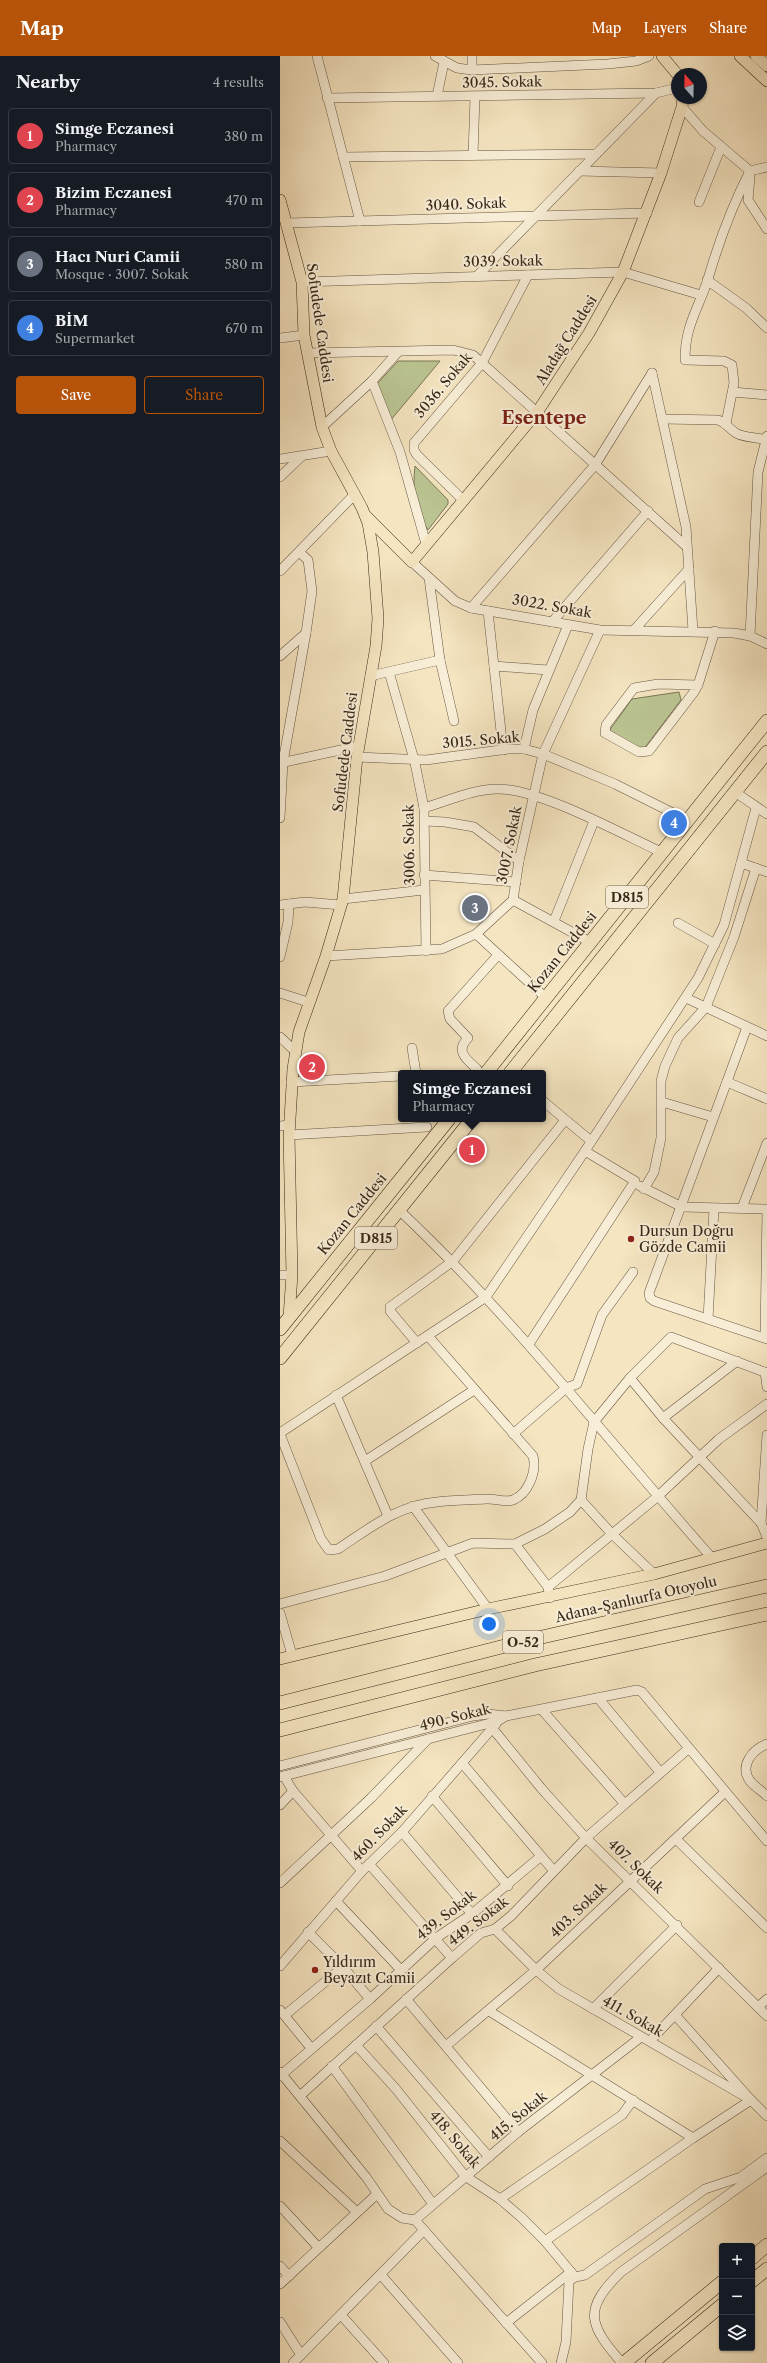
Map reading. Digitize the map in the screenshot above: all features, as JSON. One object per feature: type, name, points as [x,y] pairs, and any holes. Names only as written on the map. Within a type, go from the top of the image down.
[{"type":"highway","name":"Kozan Caddesi","points":[[483,1070],[546,998],[689,821],[767,721]]},
{"type":"highway","name":"D815","points":[[512,1070],[767,752]]},
{"type":"highway","name":"Kozan Caddesi","points":[[280,1329],[430,1126],[441,1122]]},
{"type":"highway","name":"D815","points":[[280,1358],[470,1122]]},
{"type":"highway","name":"Adana-Şanlıurfa Otoyolu","points":[[280,1704],[529,1640],[767,1586]]},
{"type":"highway","name":"O-52","points":[[280,1730],[536,1665],[767,1614]]},
{"type":"highway","points":[[755,2255],[767,2245]]},
{"type":"highway","points":[[754,2279],[767,2269]]},
{"type":"highway","points":[[623,2363],[719,2284]]},
{"type":"highway","points":[[652,2363],[719,2308]]},
{"type":"main road","points":[[662,56],[672,68]]},
{"type":"main road","points":[[740,56],[767,81]]},
{"type":"main road","points":[[756,56],[767,66]]},
{"type":"main road","name":"Aladağ Caddesi","points":[[412,562],[538,411],[585,339],[623,272],[647,213],[683,104]]},
{"type":"main road","name":"Sofudede Caddesi","points":[[280,200],[302,282],[304,335],[322,427],[331,451],[366,515],[373,552],[378,618],[376,646],[358,752],[342,902],[326,956],[308,1002],[295,1051],[291,1082],[286,1129],[292,1275],[289,1317]]},
{"type":"main road","name":"3022. Sokak","points":[[366,515],[412,562]]},
{"type":"main road","points":[[280,1659],[488,1609],[549,1592],[654,1574],[767,1543]]},
{"type":"street","points":[[317,56],[360,221]]},
{"type":"street","points":[[435,56],[457,68],[472,70],[608,64],[636,60],[649,56]]},
{"type":"street","points":[[472,56],[472,70]]},
{"type":"street","points":[[436,96],[444,62]]},
{"type":"street","name":"3045. Sokak","points":[[327,98],[436,96],[475,97],[656,93],[671,89]]},
{"type":"street","points":[[477,276],[656,93]]},
{"type":"street","points":[[473,155],[475,97]]},
{"type":"street","points":[[684,104],[703,131],[750,171]]},
{"type":"street","points":[[699,202],[721,147]]},
{"type":"street","points":[[343,157],[596,154]]},
{"type":"street","points":[[750,171],[767,167]]},
{"type":"street","points":[[750,171],[748,200],[767,229]]},
{"type":"street","points":[[726,423],[733,392],[733,369],[729,362],[685,360],[688,330],[708,280],[725,223],[750,171]]},
{"type":"street","points":[[579,172],[661,173]]},
{"type":"street","name":"3040. Sokak","points":[[284,219],[360,221],[647,213]]},
{"type":"street","name":"3039. Sokak","points":[[302,282],[623,272],[701,295]]},
{"type":"street","name":"3036. Sokak","points":[[463,500],[417,455],[414,450],[414,444],[482,363],[528,275]]},
{"type":"street","points":[[708,280],[746,308],[767,328]]},
{"type":"street","points":[[280,338],[304,335]]},
{"type":"street","points":[[307,353],[462,351],[473,355],[538,411],[595,465],[688,547]]},
{"type":"street","points":[[322,427],[372,380],[398,352]]},
{"type":"street","points":[[471,608],[595,465],[652,373],[683,511],[688,547],[693,631]]},
{"type":"street","points":[[372,380],[400,452],[426,544]]},
{"type":"street","points":[[733,392],[767,395]]},
{"type":"street","points":[[662,419],[712,420],[726,423],[735,433],[741,436],[766,438],[762,472],[750,636]]},
{"type":"street","points":[[280,459],[301,457],[331,451]]},
{"type":"street","points":[[280,477],[301,457]]},
{"type":"street","points":[[280,571],[354,495]]},
{"type":"street","points":[[552,622],[648,511]]},
{"type":"street","points":[[280,818],[281,762],[306,633],[312,591],[308,560],[299,552]]},
{"type":"street","name":"3022. Sokak","points":[[412,562],[455,601],[471,608],[600,630],[715,631],[750,636],[767,644]]},
{"type":"street","points":[[634,630],[689,569]]},
{"type":"street","points":[[429,578],[440,660],[454,721]]},
{"type":"street","points":[[488,611],[503,750]]},
{"type":"street","points":[[524,749],[533,710],[548,670],[568,625]]},
{"type":"street","name":"3007. Sokak","points":[[326,956],[442,949],[476,934],[513,900],[532,796],[543,754],[600,630]]},
{"type":"street","points":[[698,685],[658,684],[634,688],[606,725],[605,733],[639,752],[647,752],[698,685],[715,631]]},
{"type":"street","points":[[280,656],[306,633]]},
{"type":"street","points":[[370,676],[440,660]]},
{"type":"street","points":[[494,666],[548,670]]},
{"type":"street","name":"3006. Sokak","points":[[389,672],[414,760],[424,808],[426,951]]},
{"type":"street","name":"3015. Sokak","points":[[281,762],[358,752],[414,760],[524,749],[543,754],[615,784],[689,821]]},
{"type":"street","points":[[424,808],[485,790],[499,789],[532,796],[594,821],[663,853]]},
{"type":"street","points":[[735,792],[756,808],[767,814]]},
{"type":"street","points":[[428,1336],[533,1456],[535,1462],[534,1473],[521,1496],[511,1501],[487,1499],[437,1502],[413,1506],[388,1516],[338,1549],[329,1550],[325,1548],[280,1434],[336,1395],[428,1336],[486,1296],[585,1151],[661,1032],[686,998],[724,925],[756,808]]},
{"type":"street","points":[[425,821],[474,827],[519,861]]},
{"type":"street","points":[[554,921],[594,821]]},
{"type":"street","points":[[741,863],[767,872]]},
{"type":"street","points":[[644,1189],[654,1172],[661,1138],[661,1081],[665,1066],[678,1038],[706,1008],[734,937],[756,868]]},
{"type":"street","points":[[424,875],[516,882]]},
{"type":"street","points":[[280,957],[288,922],[284,905],[342,902],[424,890]]},
{"type":"street","points":[[513,900],[590,942]]},
{"type":"street","points":[[678,923],[715,944]]},
{"type":"street","points":[[476,934],[546,998]]},
{"type":"street","points":[[481,1070],[464,1058],[461,1050],[462,1044],[468,1038],[447,1015],[452,1005],[498,955]]},
{"type":"street","points":[[280,992],[308,1002]]},
{"type":"street","points":[[686,998],[767,1036]]},
{"type":"street","points":[[585,1151],[634,1181],[644,1189],[682,1207],[767,1210],[766,1338],[654,1301],[650,1298],[652,1284],[682,1207],[747,1027]]},
{"type":"street","points":[[280,1037],[295,1051]]},
{"type":"street","points":[[412,1048],[416,1070]]},
{"type":"street","points":[[291,1082],[398,1076]]},
{"type":"street","points":[[727,1082],[767,1099]]},
{"type":"street","points":[[662,1102],[713,1118]]},
{"type":"street","points":[[546,1104],[591,1141]]},
{"type":"street","points":[[417,1343],[390,1311],[390,1307],[453,1261],[565,1120]]},
{"type":"street","points":[[286,1129],[430,1126]]},
{"type":"street","points":[[742,1208],[767,1143]]},
{"type":"street","points":[[529,1344],[634,1181]]},
{"type":"street","points":[[708,1319],[714,1209]]},
{"type":"street","points":[[399,1210],[453,1261],[486,1296],[529,1344],[658,1497],[712,1558]]},
{"type":"street","points":[[513,1434],[566,1388],[577,1384],[602,1315],[633,1272]]},
{"type":"street","points":[[280,1275],[292,1275]]},
{"type":"street","points":[[280,1604],[385,1576],[473,1543],[515,1544],[545,1529],[570,1512],[581,1500],[588,1449],[594,1422],[630,1378],[671,1337],[766,1373],[767,1387]]},
{"type":"street","points":[[663,1418],[737,1361]]},
{"type":"street","points":[[630,1378],[663,1418],[761,1523],[767,1537]]},
{"type":"street","points":[[365,1461],[474,1390]]},
{"type":"street","points":[[336,1395],[388,1516]]},
{"type":"street","points":[[515,1544],[549,1592],[612,1534],[658,1497],[734,1427],[767,1404]]},
{"type":"street","points":[[761,1523],[767,1435]]},
{"type":"street","points":[[581,1500],[612,1534],[654,1574]]},
{"type":"street","points":[[413,1506],[488,1609]]},
{"type":"street","points":[[280,1613],[292,1655]]},
{"type":"street","name":"490. Sokak","points":[[282,1776],[429,1738],[496,1725],[506,1716],[637,1690],[642,1692],[688,1749]]},
{"type":"street","points":[[598,1698],[660,1772]]},
{"type":"street","points":[[542,1710],[624,1803]]},
{"type":"street","points":[[280,1766],[473,1716],[488,1714],[506,1716]]},
{"type":"street","name":"460. Sokak","points":[[280,1966],[362,1871],[402,1832],[432,1796],[496,1725]]},
{"type":"street","name":"407. Sokak","points":[[496,1725],[541,1788],[586,1838],[677,1925],[767,2016]]},
{"type":"street","points":[[280,1883],[330,1834],[371,1798],[429,1738]]},
{"type":"street","points":[[767,1744],[759,1747],[749,1756],[746,1767],[750,1780],[767,1796]]},
{"type":"street","points":[[688,1749],[767,1841]]},
{"type":"street","name":"449. Sokak","points":[[301,2095],[481,1933],[495,1929],[511,1916],[553,1870],[586,1838],[624,1803],[688,1749]]},
{"type":"street","points":[[462,1763],[540,1857],[553,1870]]},
{"type":"street","points":[[282,1776],[293,1791],[362,1871]]},
{"type":"street","points":[[280,1805],[293,1791]]},
{"type":"street","name":"403. Sokak","points":[[447,2045],[536,1970],[725,1792]]},
{"type":"street","points":[[432,1796],[508,1886]]},
{"type":"street","points":[[402,1832],[472,1914]]},
{"type":"street","points":[[676,1838],[767,1928]]},
{"type":"street","name":"439. Sokak","points":[[281,2074],[370,1999],[436,1938],[472,1914],[484,1902],[508,1886],[540,1857]]},
{"type":"street","points":[[369,1864],[436,1938],[452,1958]]},
{"type":"street","points":[[336,1901],[401,1970]]},
{"type":"street","points":[[593,2009],[677,1925]]},
{"type":"street","name":"411. Sokak","points":[[495,1929],[536,1970],[559,1990],[751,2100],[767,2116]]},
{"type":"street","points":[[308,1932],[343,1967],[370,1999]]},
{"type":"street","points":[[311,2048],[282,2013],[343,1967]]},
{"type":"street","points":[[650,2041],[676,2016],[719,1968]]},
{"type":"street","points":[[406,1999],[447,2045],[518,2132]]},
{"type":"street","points":[[758,2007],[767,1999]]},
{"type":"street","points":[[489,2011],[693,2138]]},
{"type":"street","points":[[546,2241],[693,2138],[751,2100],[676,2016]]},
{"type":"street","points":[[376,2026],[489,2157]]},
{"type":"street","name":"415. Sokak","points":[[415,2220],[518,2132],[641,2037]]},
{"type":"street","name":"418. Sokak","points":[[356,2045],[396,2090],[465,2176],[500,2199],[546,2241],[573,2274]]},
{"type":"street","points":[[332,2066],[433,2204]]},
{"type":"street","points":[[281,2074],[301,2095],[388,2209],[395,2214],[415,2220],[542,2363]]},
{"type":"street","points":[[500,2199],[622,2115],[633,2100]]},
{"type":"street","points":[[280,2141],[357,2212]]},
{"type":"street","points":[[506,2323],[573,2274],[585,2275],[705,2190],[741,2177],[767,2158]]},
{"type":"street","points":[[623,2363],[604,2342],[594,2322],[594,2305],[603,2289],[621,2272],[767,2167]]},
{"type":"street","points":[[280,2284],[318,2247],[377,2194]]},
{"type":"street","points":[[280,2206],[318,2247]]},
{"type":"street","points":[[280,2322],[299,2360],[424,2230]]},
{"type":"street","points":[[280,2266],[289,2276]]},
{"type":"street","points":[[561,2363],[566,2342],[567,2286],[573,2274]]},
{"type":"street","points":[[381,2275],[458,2363]]},
{"type":"street","points":[[341,2315],[384,2363]]},
{"type":"green space","points":[[398,361],[440,361],[390,421],[375,386]]},
{"type":"green space","points":[[415,466],[448,500],[448,504],[428,530],[420,515],[416,499],[414,483]]},
{"type":"green space","points":[[679,692],[681,700],[643,750],[609,731],[632,699]]},
{"type":"place","name":"BİM","points":[[674,823]]},
{"type":"place","name":"Hacı Nuri Camii","points":[[475,908]]},
{"type":"place","name":"Bizim Eczanesi","points":[[312,1067]]},
{"type":"place","name":"Simge Eczanesi","points":[[472,1150]]},
{"type":"place","name":"Dursun Doğru Gözde Camii","points":[[631,1239]]},
{"type":"place","name":"Yıldırım Beyazıt Camii","points":[[315,1970]]},
{"type":"district","name":"Esentepe","points":[[544,418]]}]
